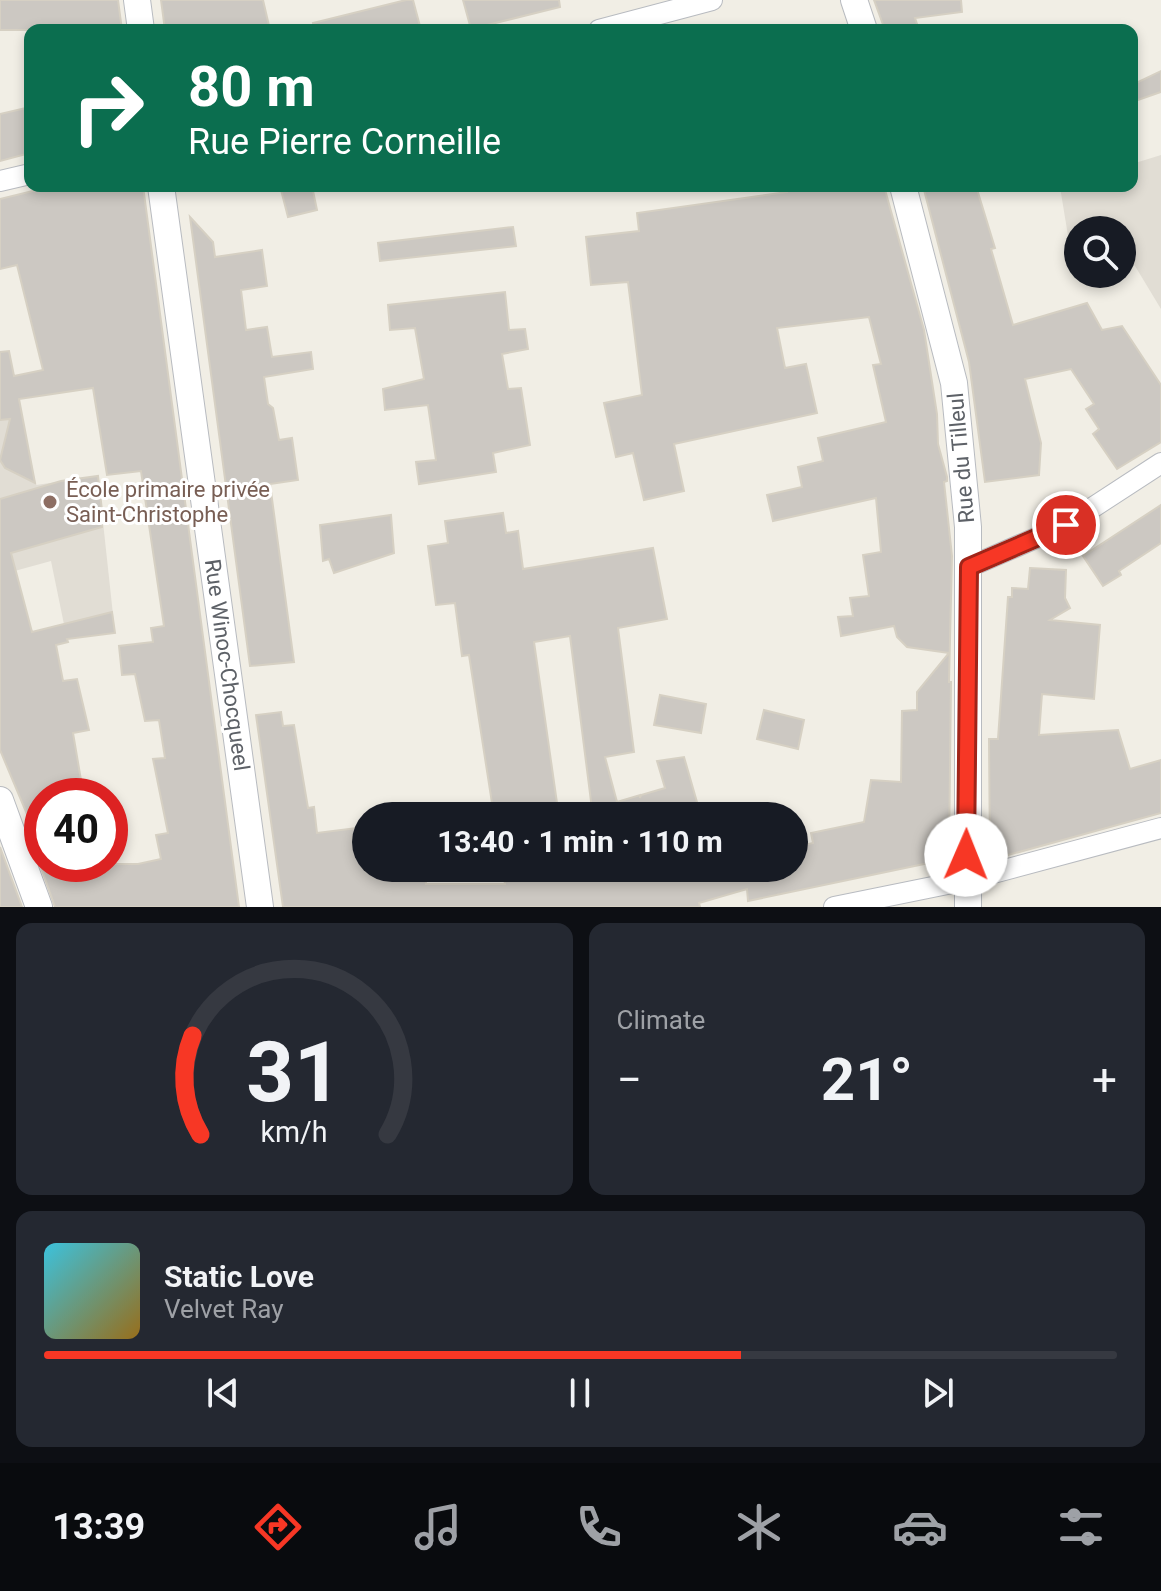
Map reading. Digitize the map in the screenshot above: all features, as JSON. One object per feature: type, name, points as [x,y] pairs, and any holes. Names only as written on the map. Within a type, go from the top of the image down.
[{"type":"street","points":[[137,0],[140,24]]},
{"type":"street","points":[[622,24],[712,0]]},
{"type":"street","points":[[854,0],[862,24]]},
{"type":"street","points":[[0,181],[24,175]]},
{"type":"street","name":"Rue Winoc-Chocqueel","points":[[162,192],[260,907]]},
{"type":"street","name":"Rue du Tilleul","points":[[905,192],[954,383],[969,567],[968,907]]},
{"type":"street","points":[[969,567],[1066,525],[1161,463]]},
{"type":"street","points":[[0,800],[39,907]]},
{"type":"street","points":[[834,907],[967,880],[1161,828]]},
{"type":"shaded area","points":[[1161,155],[1161,309],[1136,268],[1136,216],[1065,216],[1061,192],[1138,192],[1138,162]]},
{"type":"shaded area","name":"École primaire privée Saint-Christophe","points":[[19,399],[36,485],[98,476],[115,633],[67,639],[51,561],[0,575],[0,402]]},
{"type":"building","points":[[0,0],[118,0],[121,24],[24,24],[24,30],[0,30]]},
{"type":"building","points":[[161,0],[263,0],[269,24],[164,24]]},
{"type":"building","points":[[413,0],[419,24],[313,24]]},
{"type":"building","points":[[463,0],[559,0],[560,7],[491,24],[470,24]]},
{"type":"building","points":[[874,0],[961,0],[962,12],[915,18],[917,24],[883,24]]},
{"type":"building","points":[[1161,71],[1161,92],[1138,100],[1138,82]]},
{"type":"building","points":[[24,108],[24,155],[0,161],[0,114]]},
{"type":"building","points":[[29,192],[144,192],[239,907],[55,907],[46,882],[128,882],[128,864],[161,859],[156,835],[168,833],[153,759],[165,758],[159,720],[145,721],[135,674],[122,675],[119,646],[153,642],[151,628],[164,626],[141,471],[107,475],[93,388],[19,399],[35,483],[5,468],[0,460],[10,419],[0,420],[0,352],[9,351],[14,376],[43,370],[17,265],[0,269],[0,199]]},
{"type":"building","points":[[282,192],[313,192],[317,210],[288,217]]},
{"type":"building","points":[[787,192],[886,192],[924,330],[937,414],[938,444],[947,477],[944,482],[952,556],[949,852],[943,860],[748,901],[747,889],[699,903],[700,907],[283,907],[256,715],[281,712],[283,726],[294,725],[308,808],[314,807],[317,833],[352,829],[352,882],[808,882],[808,844],[813,843],[811,833],[864,822],[871,780],[901,782],[902,711],[917,710],[917,692],[949,653],[907,647],[897,637],[894,626],[841,636],[838,617],[853,616],[850,598],[869,596],[863,555],[881,552],[876,498],[773,521],[767,495],[802,487],[798,467],[823,461],[818,438],[886,422],[873,365],[881,364],[869,317],[777,328],[785,368],[806,364],[817,413],[674,444],[684,491],[644,500],[633,453],[616,457],[604,403],[642,395],[628,282],[591,285],[586,237],[639,231],[637,213]]},
{"type":"building","points":[[925,192],[978,192],[1013,325],[1087,303],[1102,330],[1122,326],[1161,385],[1161,442],[1117,469],[1093,434],[1099,429],[1086,409],[1094,404],[1071,369],[1025,379],[1041,443],[1039,475],[985,482],[969,362]]},
{"type":"building","points":[[190,217],[213,242],[215,257],[262,250],[267,286],[241,290],[246,330],[267,327],[272,357],[311,352],[313,369],[264,377],[279,440],[292,438],[298,480],[270,484],[294,662],[250,666]]},
{"type":"building","points":[[513,227],[516,246],[380,261],[378,243]]},
{"type":"building","points":[[505,292],[509,330],[525,329],[528,349],[502,354],[508,389],[521,388],[530,445],[493,453],[496,472],[419,484],[416,462],[436,460],[428,405],[385,410],[383,389],[424,379],[415,328],[390,330],[388,305]]},
{"type":"building","points":[[98,476],[102,527],[11,553],[32,632],[112,612],[115,633],[67,639],[68,642],[56,645],[63,681],[77,679],[89,730],[73,733],[81,778],[24,778],[24,807],[0,750],[0,499],[61,481]]},
{"type":"building","points":[[1161,505],[1161,543],[1119,571],[1121,575],[1103,586],[1083,556]]},
{"type":"building","points":[[503,513],[506,533],[518,531],[523,569],[653,548],[667,619],[618,628],[634,752],[605,757],[617,802],[591,802],[570,636],[534,642],[557,802],[492,802],[469,655],[462,656],[455,603],[436,605],[428,546],[448,543],[445,521]]},
{"type":"building","points":[[391,515],[394,553],[334,573],[329,559],[323,561],[320,525]]},
{"type":"building","points":[[1030,568],[1066,570],[1065,598],[1070,608],[1050,620],[1100,625],[1094,699],[1042,694],[1039,735],[1118,730],[1130,769],[1161,760],[1161,813],[990,860],[989,739],[998,739],[1008,597],[1012,597],[1012,588],[1028,589]]},
{"type":"building","points":[[660,695],[706,704],[701,733],[654,725]]},
{"type":"building","points":[[764,710],[804,720],[798,749],[757,739]]},
{"type":"building","points":[[684,757],[697,802],[617,802],[640,795],[640,798],[641,795],[665,788],[657,761]]},
{"type":"building","points":[[0,847],[22,907],[0,907]]},
{"type":"place","name":"École primaire privée Saint-Christophe","points":[[50,502]]},
{"type":"route","points":[[966,855],[969,567],[1066,525]]}]
